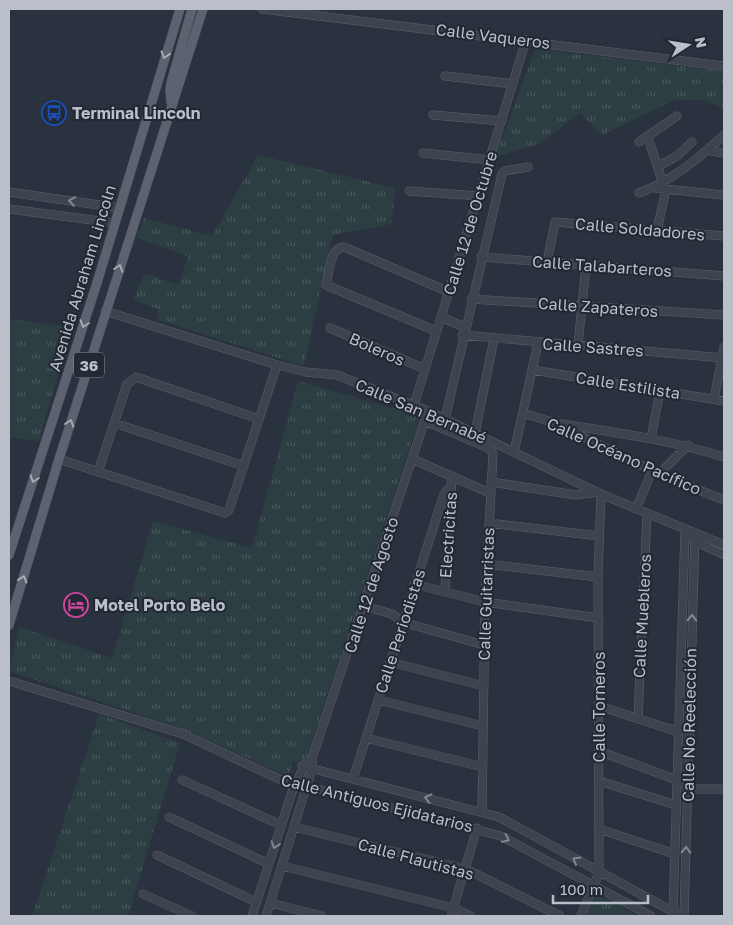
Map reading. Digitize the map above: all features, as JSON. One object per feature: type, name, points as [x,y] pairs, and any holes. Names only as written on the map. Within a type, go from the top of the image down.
[{"type":"main road","name":"Avenida Abraham Lincoln","points":[[9,555],[110,241],[180,9]]},
{"type":"main road","points":[[172,105],[170,96],[172,79],[192,9]]},
{"type":"main road","name":"36","points":[[9,625],[59,459],[203,9]]},
{"type":"main road","points":[[110,241],[127,245]]},
{"type":"street","name":"Calle Vaqueros","points":[[262,9],[526,40],[724,66]]},
{"type":"street","name":"Calle 12 de Octubre","points":[[414,406],[526,40]]},
{"type":"street","points":[[445,76],[513,84]]},
{"type":"street","points":[[433,115],[502,121]]},
{"type":"street","points":[[639,142],[648,138],[678,116]]},
{"type":"street","points":[[664,186],[724,135]]},
{"type":"street","points":[[648,138],[659,166],[664,186],[658,230]]},
{"type":"street","points":[[659,166],[677,156],[692,142]]},
{"type":"street","points":[[707,150],[724,153]]},
{"type":"street","points":[[423,153],[490,160]]},
{"type":"street","points":[[444,419],[462,335],[502,174],[505,171],[528,167]]},
{"type":"street","points":[[639,193],[664,186],[724,195]]},
{"type":"street","points":[[410,191],[479,196]]},
{"type":"street","points":[[9,192],[120,208]]},
{"type":"street","points":[[9,209],[115,223]]},
{"type":"street","name":"Calle Soldadores","points":[[547,262],[555,222],[724,236]]},
{"type":"street","points":[[436,331],[326,285],[334,251],[342,247],[449,292]]},
{"type":"street","name":"Calle Talabarteros","points":[[481,258],[724,276]]},
{"type":"street","points":[[578,345],[586,265]]},
{"type":"street","name":"Calle Zapateros","points":[[471,299],[724,315]]},
{"type":"street","name":"Calle San Bernabé","points":[[106,312],[276,365],[306,372],[332,374],[428,411],[647,514],[724,555]]},
{"type":"street","points":[[441,317],[464,327]]},
{"type":"street","name":"Boleros","points":[[330,328],[425,369]]},
{"type":"street","name":"Calle Sastres","points":[[462,335],[723,358]]},
{"type":"street","points":[[475,433],[494,339]]},
{"type":"street","points":[[514,452],[538,343]]},
{"type":"street","points":[[724,347],[714,399],[724,406]]},
{"type":"street","points":[[59,459],[225,513],[229,510],[276,365]]},
{"type":"street","name":"Calle Estilista","points":[[533,370],[724,400]]},
{"type":"street","points":[[98,472],[127,384],[136,377],[259,418]]},
{"type":"street","points":[[651,438],[660,391]]},
{"type":"street","name":"Calle 12 de Agosto","points":[[266,916],[312,769],[312,758],[428,411]]},
{"type":"street","name":"Calle Océano Pacífico","points":[[523,413],[555,423],[656,472],[724,500]]},
{"type":"street","name":"Calle Guitarristas","points":[[425,421],[492,450],[494,458],[490,494],[485,602],[482,812]]},
{"type":"street","points":[[114,423],[244,466]]},
{"type":"street","points":[[555,423],[651,438],[688,446],[724,457]]},
{"type":"street","points":[[636,509],[656,472],[688,446]]},
{"type":"street","points":[[412,459],[452,482],[490,494]]},
{"type":"street","name":"Calle Periodistas","points":[[353,779],[444,494],[452,482]]},
{"type":"street","name":"Electricitas","points":[[445,592],[452,482]]},
{"type":"street","points":[[491,482],[576,495],[599,493]]},
{"type":"street","name":"Calle Torneros","points":[[581,916],[599,873],[599,493]]},
{"type":"street","name":"Calle Muebleros","points":[[638,719],[647,514]]},
{"type":"street","points":[[489,524],[599,536]]},
{"type":"street","name":"Calle No Reelección","points":[[679,915],[675,854],[685,534]]},
{"type":"street","name":"Calle San Bernabé","points":[[694,538],[724,545]]},
{"type":"street","name":"Calle No Reelección","points":[[679,915],[688,787],[694,538]]},
{"type":"street","points":[[487,564],[598,577]]},
{"type":"street","points":[[414,584],[485,602],[598,618]]},
{"type":"street","points":[[364,606],[392,614],[402,622],[484,645]]},
{"type":"street","points":[[390,662],[484,686]]},
{"type":"street","name":"Calle Antiguos Ejidatarios","points":[[9,681],[183,734],[279,780],[477,828],[501,836],[651,916]]},
{"type":"street","points":[[378,700],[483,726]]},
{"type":"street","points":[[599,706],[679,732]]},
{"type":"street","points":[[366,738],[483,767]]},
{"type":"street","points":[[599,751],[677,780],[688,787],[724,789]]},
{"type":"street","points":[[252,916],[295,784],[302,766],[312,758]]},
{"type":"street","name":"Calle Antiguos Ejidatarios","points":[[302,766],[482,812],[511,822],[599,873],[679,915]]},
{"type":"street","points":[[182,780],[281,825]]},
{"type":"street","points":[[599,782],[676,805]]},
{"type":"street","points":[[169,817],[269,864]]},
{"type":"street","name":"Calle Flautistas","points":[[294,827],[466,869],[560,916]]},
{"type":"street","points":[[452,912],[477,828]]},
{"type":"street","points":[[599,829],[675,854]]},
{"type":"street","points":[[157,855],[256,902]]},
{"type":"street","points":[[282,866],[470,916]]},
{"type":"street","points":[[142,894],[192,916]]},
{"type":"street","points":[[270,903],[322,916]]},
{"type":"green space","points":[[535,49],[724,71],[724,106],[722,108],[703,100],[675,100],[602,135],[580,113],[541,143],[495,157]]},
{"type":"green space","points":[[258,155],[395,188],[392,224],[333,235],[304,366],[158,320],[158,309],[133,300],[145,273],[178,285],[188,256],[137,238],[144,218],[212,236]]},
{"type":"green space","points":[[9,319],[71,327],[39,441],[9,437]]},
{"type":"green space","points":[[298,381],[420,416],[305,762],[293,761],[289,777],[191,732],[9,671],[19,627],[112,658],[153,521],[252,548]]},
{"type":"green space","points":[[99,714],[180,743],[128,916],[32,916]]},
{"type":"green space","points":[[597,894],[638,916],[586,916]]},
{"type":"place","name":"Terminal Lincoln","points":[[54,113]]},
{"type":"place","name":"Motel Porto Belo","points":[[76,605]]}]
